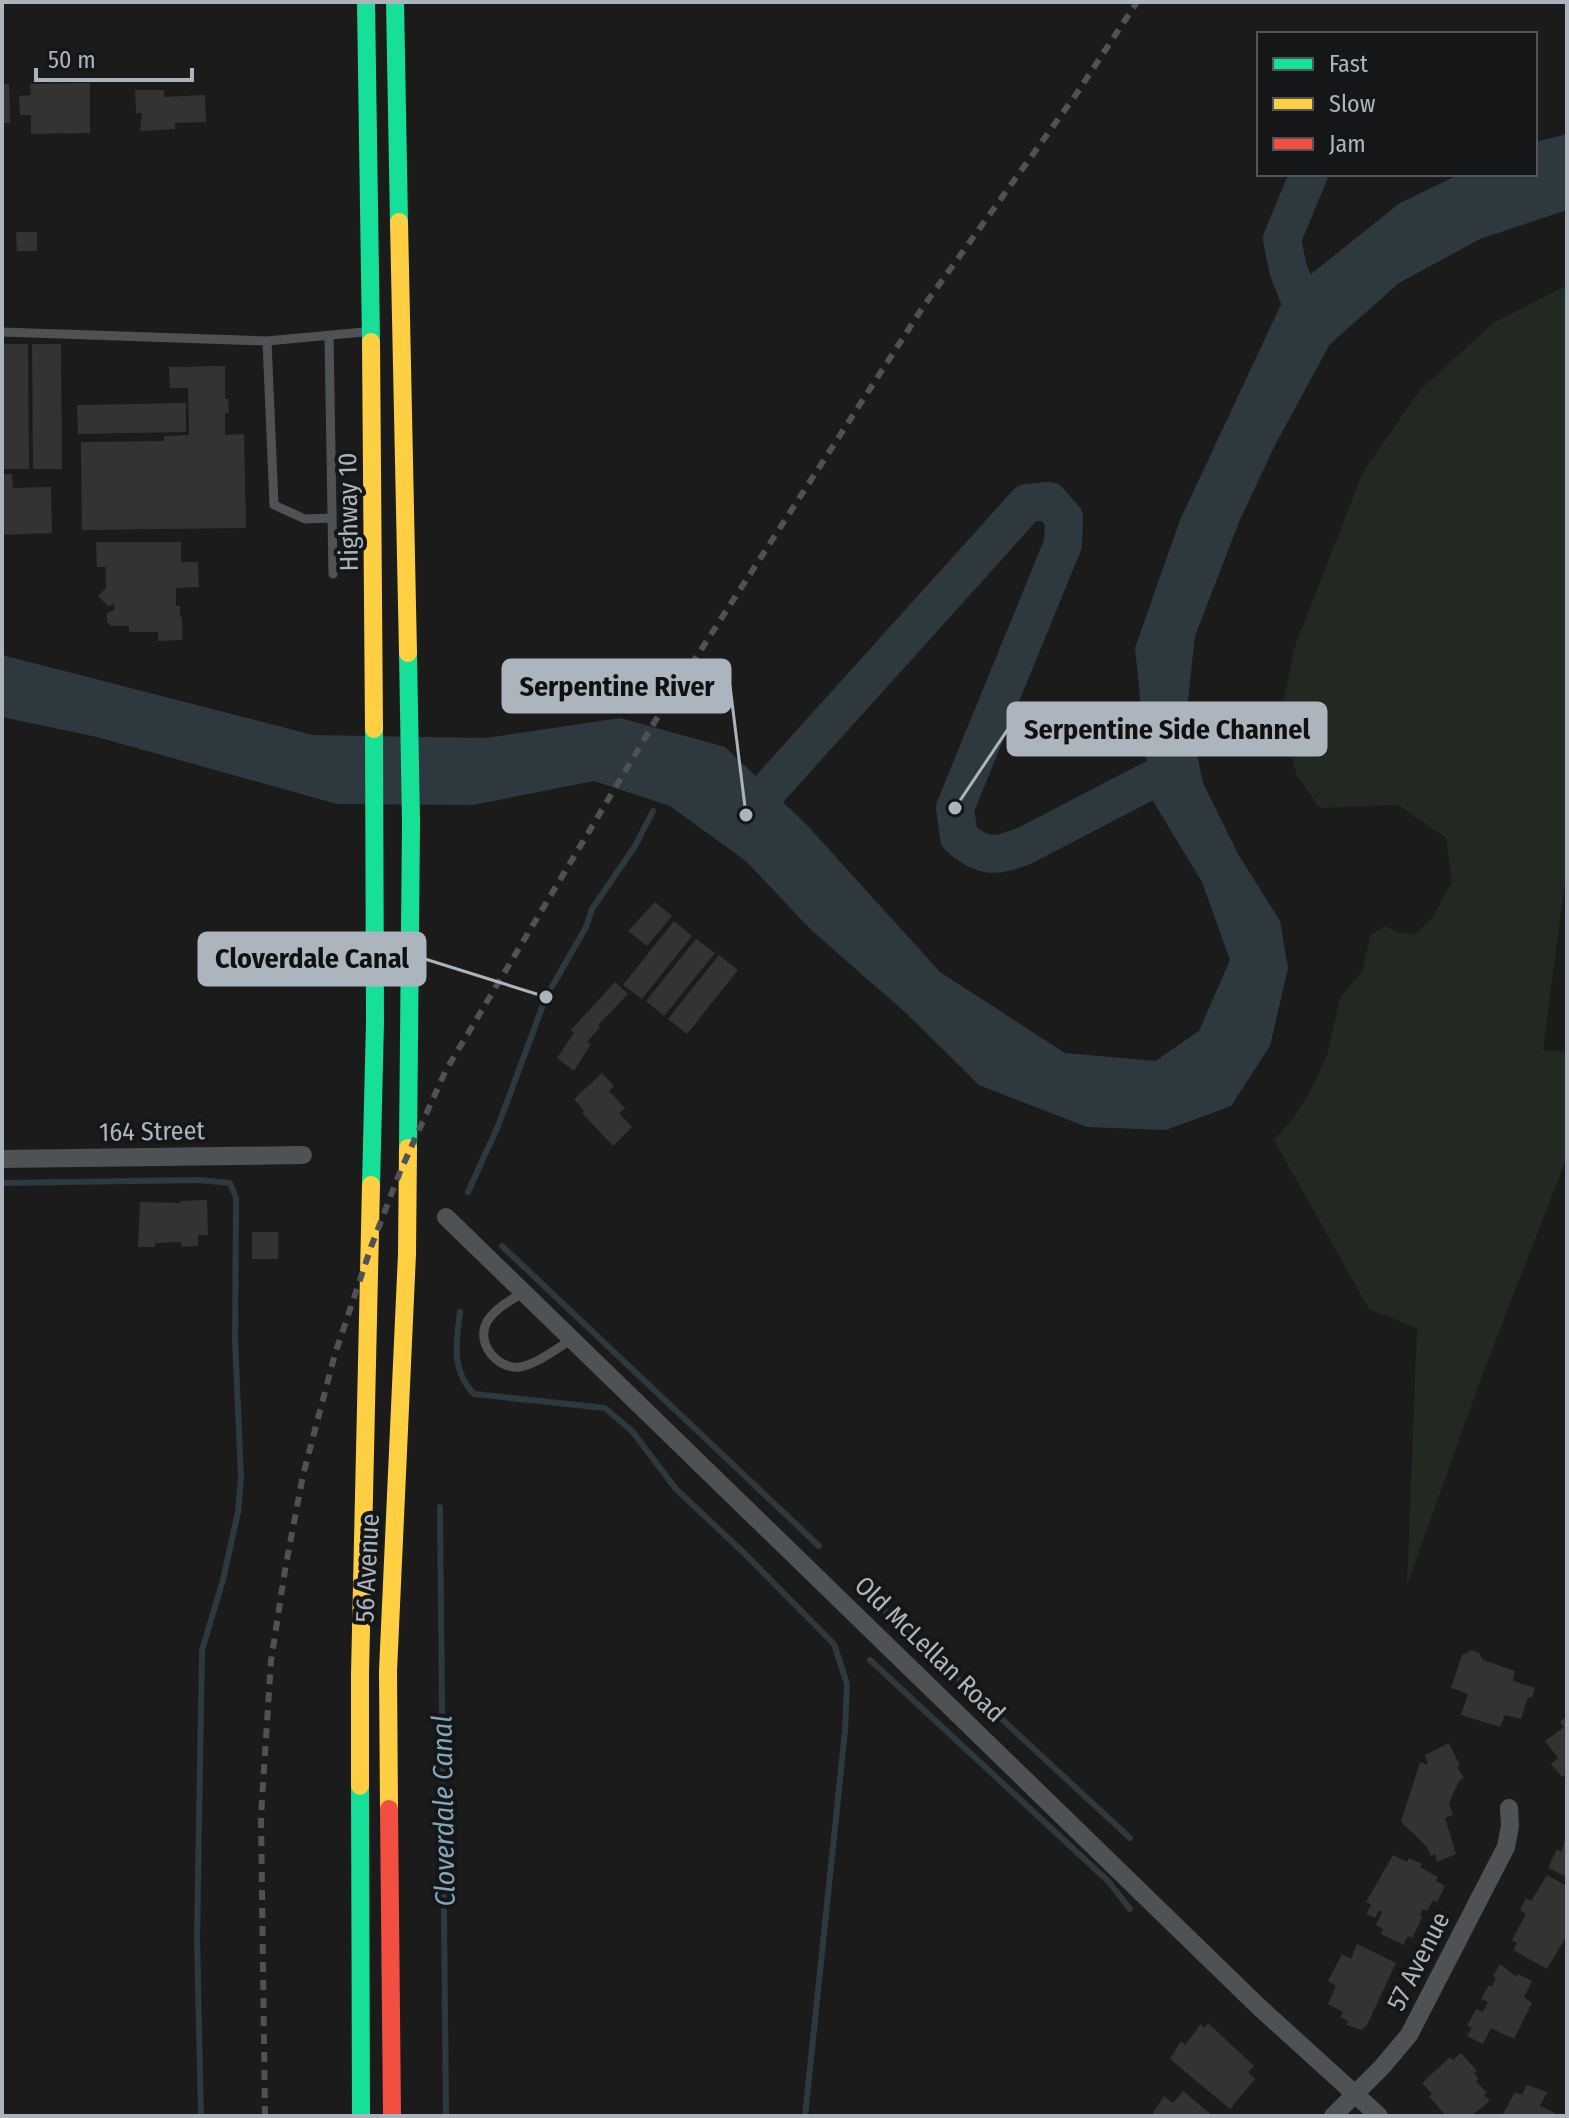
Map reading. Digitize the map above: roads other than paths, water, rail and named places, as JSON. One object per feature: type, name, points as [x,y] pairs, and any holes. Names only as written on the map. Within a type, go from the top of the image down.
[{"type":"highway","name":"Highway 10","points":[[366,2],[374,552],[375,1022]]},
{"type":"highway","name":"56 Avenue","points":[[392,2116],[388,1671],[407,1254],[411,822],[395,2]]},
{"type":"highway","name":"56 Avenue","points":[[361,2116],[360,1674],[375,1022]]},
{"type":"street","name":"164 Street","points":[[2,1159],[303,1155]]},
{"type":"street","name":"Old McLellan Road","points":[[446,1217],[1258,2006],[1379,2116]]},
{"type":"street","name":"57 Avenue","points":[[1333,2116],[1397,2050],[1419,2018],[1506,1847],[1509,1808]]},
{"type":"lane","points":[[2,332],[267,341],[371,332]]},
{"type":"lane","points":[[329,335],[333,574]]},
{"type":"lane","points":[[267,341],[274,505],[305,519],[332,518]]},
{"type":"lane","points":[[522,1293],[497,1309],[486,1323],[484,1337],[495,1360],[505,1366],[527,1365],[571,1340]]},
{"type":"waterway","points":[[1308,176],[1282,239],[1288,269],[1311,328]]},
{"type":"waterway","points":[[746,815],[1027,503],[1049,501],[1064,518],[1063,544],[955,808],[959,837],[976,849],[991,854],[1016,849],[1180,765]]},
{"type":"waterway","name":"Cloverdale Canal","points":[[468,1192],[498,1126],[546,997],[586,927],[592,909],[635,846],[653,811]]},
{"type":"waterway","points":[[2,1183],[199,1180],[230,1183],[236,1198],[235,1339],[241,1477],[238,1512],[223,1580],[202,1650],[197,1938],[201,2116]]},
{"type":"waterway","points":[[502,1246],[819,1546]]},
{"type":"waterway","points":[[460,1312],[458,1366],[474,1394],[605,1408],[632,1431],[676,1489],[834,1644],[847,1684],[845,1731],[805,2116]]},
{"type":"waterway","name":"Cloverdale Canal","points":[[440,1507],[446,2116]]},
{"type":"waterway","points":[[883,1609],[1130,1838]]},
{"type":"waterway","points":[[870,1660],[1109,1882],[1130,1909]]},
{"type":"railway","points":[[265,2116],[261,1816],[271,1661],[303,1475],[335,1354],[400,1172],[446,1070],[660,713],[923,307],[1077,93],[1137,2]]},
{"type":"place","name":"Serpentine Side Channel","points":[[955,808]]},
{"type":"place","name":"Serpentine River","points":[[746,815]]},
{"type":"place","name":"Cloverdale Canal","points":[[546,997]]}]
